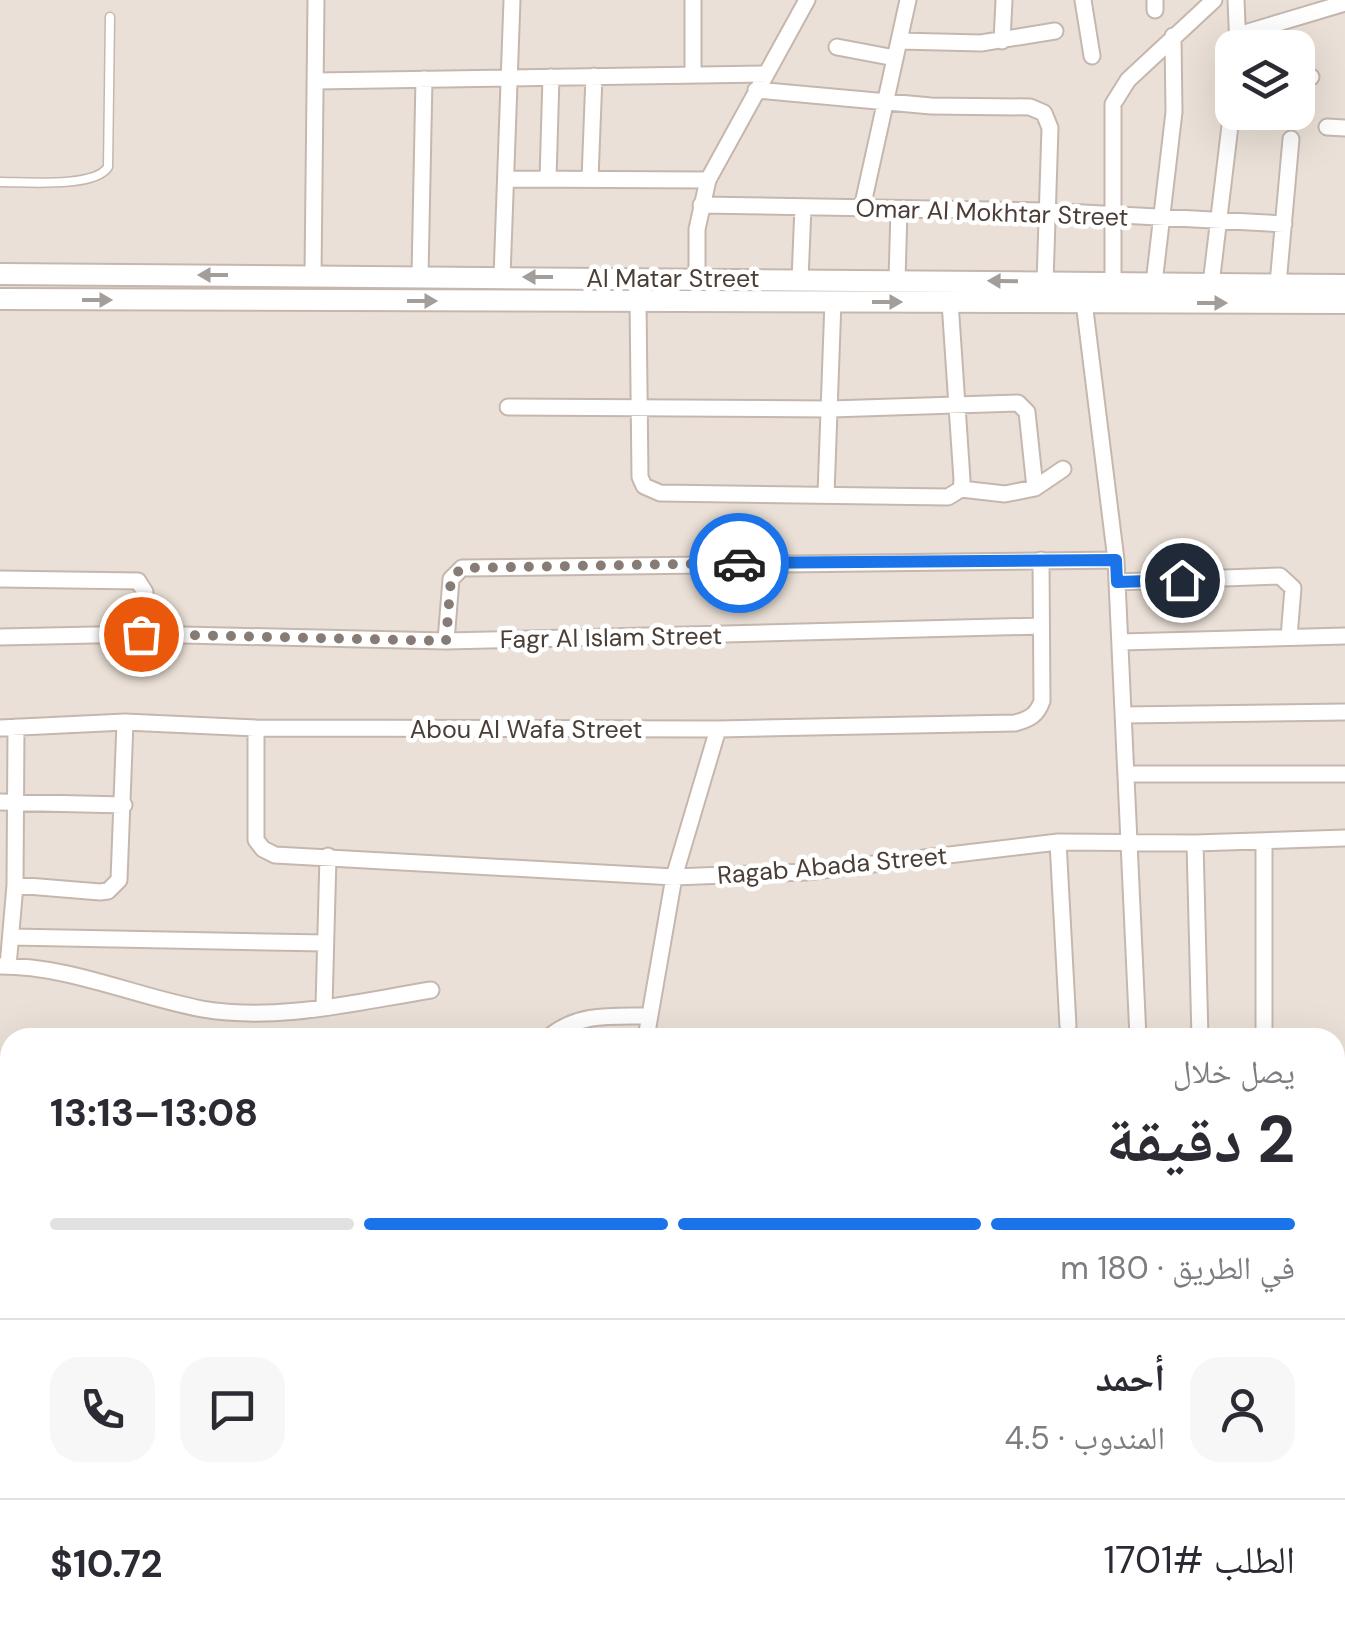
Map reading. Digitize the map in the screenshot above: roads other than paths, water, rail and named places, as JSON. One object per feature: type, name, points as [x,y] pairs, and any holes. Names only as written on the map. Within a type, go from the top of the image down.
[{"type":"street","points":[[313,276],[316,0]]},
{"type":"street","points":[[502,277],[512,0]]},
{"type":"street","points":[[693,0],[693,75]]},
{"type":"street","points":[[697,278],[701,204],[708,180],[807,0]]},
{"type":"street","points":[[862,208],[908,0]]},
{"type":"street","points":[[1002,41],[1004,0]]},
{"type":"street","points":[[1083,0],[1092,56]]},
{"type":"street","points":[[1112,283],[1111,118],[1116,98],[1172,36],[1214,0]]},
{"type":"street","points":[[1236,0],[1237,30]]},
{"type":"street","points":[[1268,30],[1345,2]]},
{"type":"street","points":[[899,41],[1002,41],[1056,31]]},
{"type":"street","points":[[1154,283],[1175,93],[1172,36]]},
{"type":"street","points":[[837,47],[896,58]]},
{"type":"street","points":[[315,81],[765,74]]},
{"type":"street","points":[[590,179],[594,76]]},
{"type":"street","points":[[548,179],[551,77]]},
{"type":"street","points":[[420,276],[424,79]]},
{"type":"street","points":[[756,90],[953,107],[1030,107],[1044,113],[1050,128],[1045,282]]},
{"type":"street","points":[[1327,127],[1345,128]]},
{"type":"street","points":[[1211,284],[1230,130]]},
{"type":"street","points":[[1278,284],[1291,139]]},
{"type":"street","points":[[506,179],[708,180]]},
{"type":"street","name":"Omar Al Mokhtar Street","points":[[701,204],[1047,211],[1284,224]]},
{"type":"street","points":[[800,279],[803,206]]},
{"type":"street","points":[[897,280],[900,208]]},
{"type":"street","name":"Al Matar Street","points":[[0,274],[1345,285]]},
{"type":"street","points":[[145,274],[145,300]]},
{"type":"street","points":[[740,278],[740,301]]},
{"type":"street","name":"Al Matar Street","points":[[0,300],[1345,303]]},
{"type":"street","points":[[638,302],[640,477],[651,490],[948,497],[961,490],[1004,494],[1035,488],[1063,469]]},
{"type":"street","points":[[826,494],[833,302]]},
{"type":"street","points":[[950,302],[961,490]]},
{"type":"street","points":[[1084,302],[1116,560],[1138,1028]]},
{"type":"street","points":[[508,407],[831,408],[1018,403],[1024,406],[1035,488]]},
{"type":"street","points":[[1041,560],[1041,626]]},
{"type":"street","points":[[446,641],[451,578],[462,568],[1116,560]]},
{"type":"street","points":[[1117,582],[1280,576],[1293,588],[1289,638]]},
{"type":"street","points":[[0,579],[138,581],[144,592],[141,634]]},
{"type":"street","name":"Fagr Al Islam Street","points":[[0,638],[141,634],[446,641],[1041,626]]},
{"type":"street","name":"Abou Al Wafa Street","points":[[8,728],[125,722],[256,728],[718,730],[1016,723],[1038,712],[1042,701],[1041,626]]},
{"type":"street","points":[[1120,642],[1345,636]]},
{"type":"street","points":[[1124,714],[1345,712]]},
{"type":"street","points":[[14,886],[100,892],[120,880],[125,722]]},
{"type":"street","points":[[8,728],[14,886],[12,937],[4,966],[54,970],[204,1009],[260,1015],[431,990]]},
{"type":"street","name":"Ragab Abada Street","points":[[256,728],[256,840],[275,855],[674,876],[806,872],[1058,842],[1345,838]]},
{"type":"street","points":[[647,1028],[674,876],[718,730]]},
{"type":"street","points":[[1127,774],[1345,774]]},
{"type":"street","points":[[8,802],[124,805]]},
{"type":"street","points":[[1264,841],[1264,1028]]},
{"type":"street","points":[[1058,842],[1068,1026]]},
{"type":"street","points":[[1195,843],[1200,1028]]},
{"type":"street","points":[[324,1006],[328,856]]},
{"type":"street","points":[[12,937],[325,943]]},
{"type":"street","points":[[560,1028],[599,1016],[648,1016]]},
{"type":"lane","points":[[0,182],[89,180],[104,174],[108,167],[110,17]]}]
